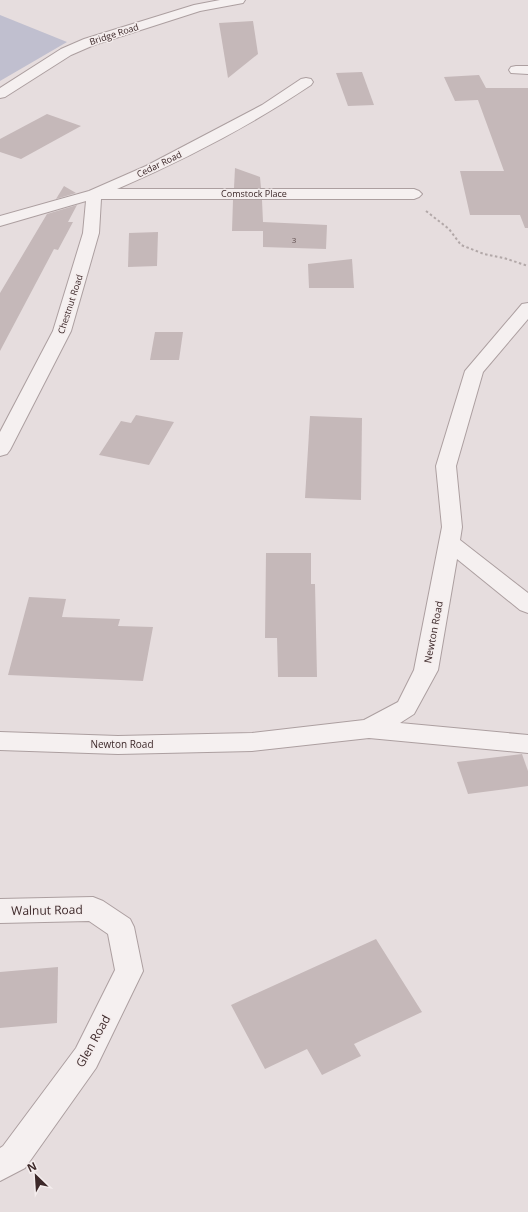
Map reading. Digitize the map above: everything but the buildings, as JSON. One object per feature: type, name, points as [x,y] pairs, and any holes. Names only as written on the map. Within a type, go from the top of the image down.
[{"type":"street","name":"Bridge Road","points":[[0,94],[66,52],[89,42],[198,8],[239,0]]},
{"type":"street","name":"Cedar Road","points":[[0,221],[94,194],[151,169],[267,108],[306,82]]},
{"type":"street","name":"Comstock Place","points":[[94,194],[411,194]]},
{"type":"street","name":"Chestnut Road","points":[[0,450],[62,331],[91,233],[94,194]]},
{"type":"street","name":"Newton Road","points":[[0,741],[118,745],[252,742],[369,730],[406,708],[426,670],[452,527],[446,466],[474,371],[528,308]]},
{"type":"street","points":[[450,543],[528,605]]},
{"type":"street","points":[[369,730],[528,744]]},
{"type":"street","name":"Walnut Road","points":[[0,911],[93,909]]},
{"type":"street","name":"Glen Road","points":[[0,1165],[14,1157],[86,1058],[129,971],[120,927],[93,909]]},
{"type":"path","points":[[411,194],[449,229],[461,245],[484,254],[504,258],[528,266]]},
{"type":"shaded area","points":[[0,15],[67,42],[0,81]]}]
